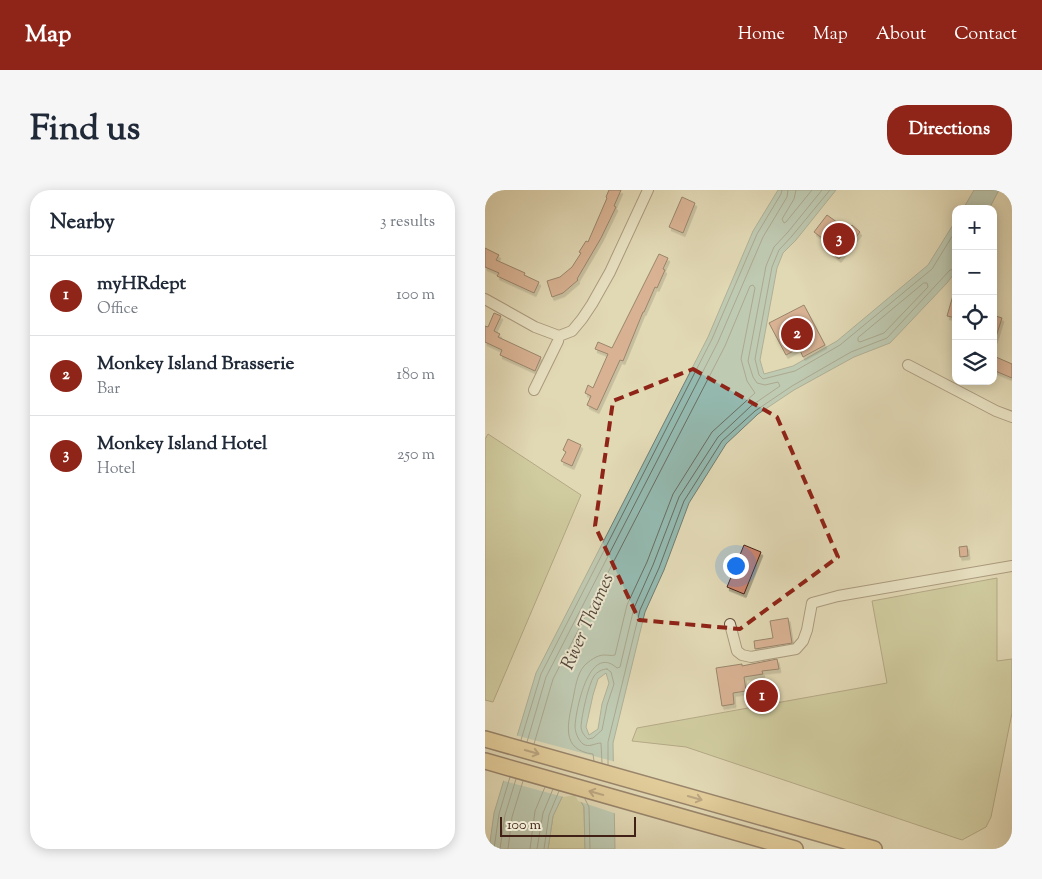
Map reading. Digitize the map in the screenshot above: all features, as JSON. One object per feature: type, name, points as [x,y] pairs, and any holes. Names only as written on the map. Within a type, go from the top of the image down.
[{"type":"highway","points":[[485,738],[874,849]]},
{"type":"highway","points":[[485,761],[795,849]]},
{"type":"street","points":[[485,299],[535,327],[559,336],[572,331],[592,304],[610,272],[648,190]]},
{"type":"street","points":[[534,390],[559,336]]},
{"type":"street","points":[[908,365],[996,411],[1012,417]]},
{"type":"street","points":[[729,624],[737,651],[742,655],[751,657],[796,649],[803,641],[807,630],[812,603],[838,596],[1012,566]]},
{"type":"highlighted area","points":[[693,369],[777,417],[838,557],[740,629],[639,620],[595,526],[613,401]]},
{"type":"green space","points":[[488,434],[581,495],[493,702],[485,700],[485,439]]},
{"type":"green space","points":[[997,578],[997,661],[1012,659],[1012,713],[991,817],[986,827],[962,840],[686,747],[632,741],[637,728],[887,683],[872,601]]},
{"type":"green space","points":[[576,792],[584,807],[585,849],[548,849],[553,816],[563,795]]},
{"type":"water","name":"River Thames","points":[[778,190],[836,190],[796,240],[783,253],[777,268],[760,360],[764,374],[793,366],[837,341],[928,265],[952,226],[952,276],[890,343],[854,357],[794,390],[758,414],[726,444],[689,503],[664,570],[645,612],[613,743],[615,849],[585,849],[584,807],[576,792],[563,795],[553,816],[548,849],[489,849],[494,813],[536,673],[708,337],[753,231]],"holes":[[[606,673],[609,683],[602,704],[598,729],[589,735],[586,727],[593,695],[598,679]]]},
{"type":"water","points":[[974,190],[999,190],[991,205],[965,205]]},
{"type":"pier","points":[[515,735],[616,762],[617,814],[578,801],[575,795],[564,797],[501,780]]},
{"type":"building","points":[[609,190],[621,190],[614,206],[616,207],[601,238],[578,280],[563,293],[552,297],[547,281],[560,277],[572,267],[586,241],[588,242]]},
{"type":"building","points":[[682,197],[695,203],[683,233],[669,227]]},
{"type":"building","points":[[827,215],[848,230],[852,225],[860,232],[839,259],[830,252],[834,247],[814,232]]},
{"type":"building","points":[[485,248],[499,255],[496,260],[525,273],[524,275],[539,282],[534,293],[497,276],[499,273],[485,267]]},
{"type":"building","points":[[659,254],[668,258],[663,269],[665,270],[643,312],[623,361],[620,360],[597,410],[587,405],[591,396],[585,393],[588,385],[593,388],[608,354],[595,349],[598,342],[612,348]]},
{"type":"building","points":[[952,299],[952,317],[947,316]]},
{"type":"building","points":[[804,305],[825,345],[803,357],[799,348],[786,355],[769,323]]},
{"type":"building","points":[[494,313],[501,316],[494,331],[500,334],[498,337],[541,357],[535,371],[500,355],[502,350],[485,342],[485,326],[488,327]]},
{"type":"building","points":[[997,316],[1002,318],[997,334]]},
{"type":"building","points":[[997,357],[1012,364],[1012,378],[997,372]]},
{"type":"building","points":[[568,439],[581,445],[572,466],[561,461],[566,452],[563,450]]},
{"type":"building","points":[[744,545],[761,552],[744,594],[727,587]]},
{"type":"building","points":[[967,546],[968,556],[960,557],[959,547]]},
{"type":"building","points":[[788,618],[792,643],[755,649],[754,641],[773,638],[770,621]]},
{"type":"building","points":[[777,659],[779,669],[762,671],[763,674],[744,677],[746,691],[733,693],[734,704],[722,706],[716,668],[742,664],[742,666]]},
{"type":"place","name":"Monkey Island Hotel","points":[[839,239]]},
{"type":"place","name":"Monkey Island Brasserie","points":[[797,334]]},
{"type":"place","name":"myHRdept","points":[[762,696]]}]
